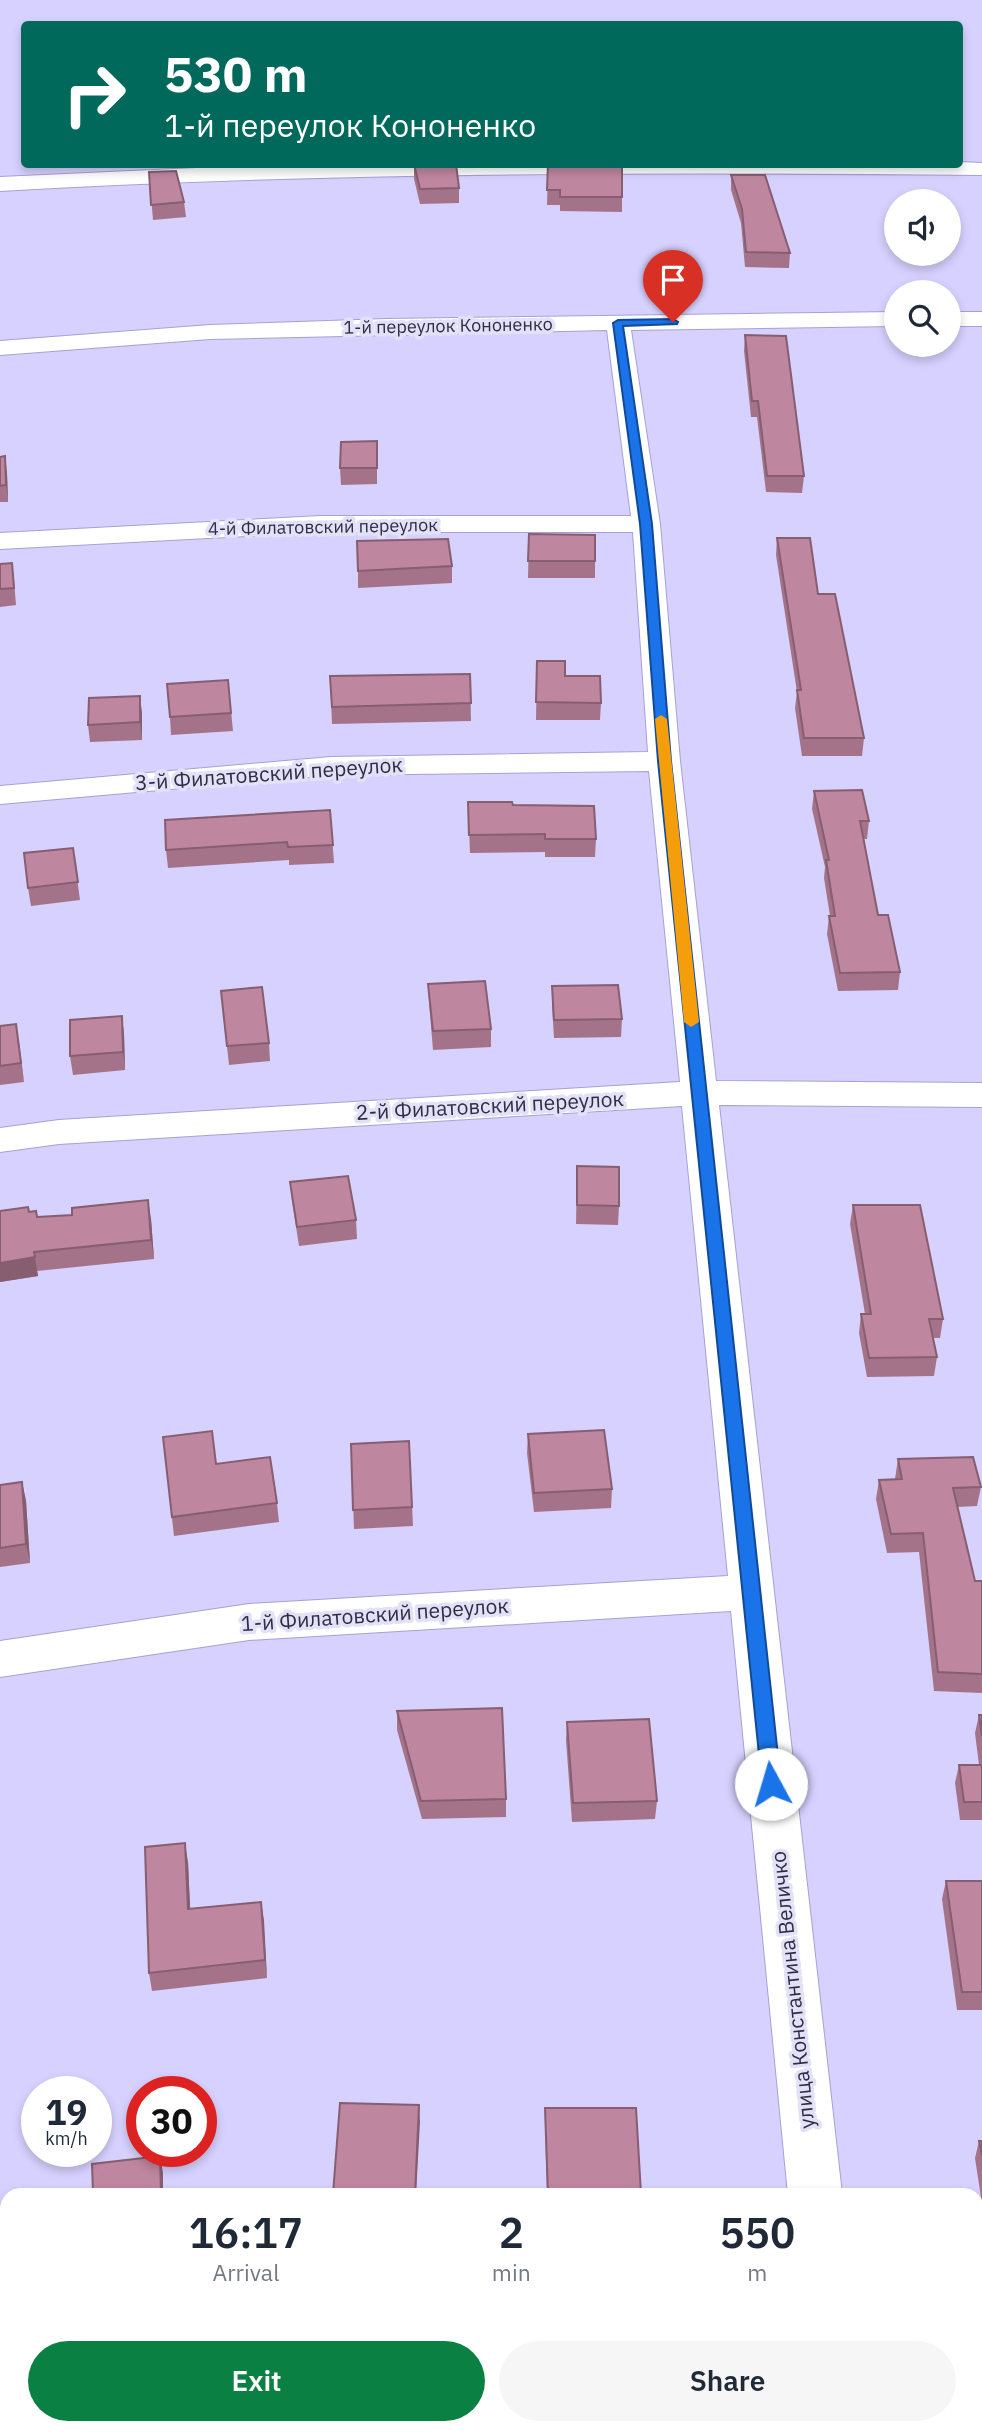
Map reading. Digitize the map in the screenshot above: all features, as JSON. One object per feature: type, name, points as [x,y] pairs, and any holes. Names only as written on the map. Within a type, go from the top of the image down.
[{"type":"street","points":[[0,184],[111,177],[422,168]]},
{"type":"street","points":[[868,168],[982,169]]},
{"type":"street","name":"1-й переулок Кононенко","points":[[0,348],[210,332],[884,319]]},
{"type":"street","points":[[961,319],[982,319]]},
{"type":"street","name":"улица Константина Величко","points":[[618,323],[646,524],[664,761],[813,2188]]},
{"type":"street","name":"4-й Филатовский переулок","points":[[0,541],[320,524],[646,524]]},
{"type":"street","name":"3-й Филатовский переулок","points":[[0,794],[331,766],[664,761]]},
{"type":"street","name":"2-й Филатовский переулок","points":[[0,1140],[59,1132],[699,1093],[982,1095]]},
{"type":"street","name":"1-й Филатовский переулок","points":[[0,1658],[250,1622],[751,1592]]},
{"type":"building","points":[[415,168],[456,168],[459,188],[420,189]]},
{"type":"building","points":[[548,168],[622,168],[622,197],[560,197],[560,190],[547,190]]},
{"type":"building","points":[[176,171],[184,202],[151,205],[149,172]]},
{"type":"building","points":[[731,175],[765,175],[790,253],[746,252],[742,209]]},
{"type":"building","points":[[745,335],[786,336],[804,476],[767,476],[758,401],[752,401]]},
{"type":"building","points":[[377,441],[377,468],[340,468],[341,442]]},
{"type":"building","points":[[5,456],[6,485],[0,486],[0,457]]},
{"type":"building","points":[[529,534],[595,535],[595,561],[528,561]]},
{"type":"building","points":[[777,538],[810,538],[818,594],[835,594],[864,738],[804,738],[797,690],[801,690]]},
{"type":"building","points":[[448,539],[452,566],[358,571],[357,541]]},
{"type":"building","points":[[12,563],[14,588],[0,589],[0,564]]},
{"type":"building","points":[[537,661],[565,661],[565,676],[600,676],[601,703],[536,702]]},
{"type":"building","points":[[470,674],[471,703],[332,707],[330,676]]},
{"type":"building","points":[[228,680],[231,713],[170,717],[167,684]]},
{"type":"building","points":[[140,696],[140,722],[88,725],[89,698]]},
{"type":"building","points":[[862,790],[869,821],[860,821],[878,915],[888,915],[900,972],[840,973],[829,916],[835,916],[826,860],[829,860],[814,791]]},
{"type":"building","points":[[468,802],[594,806],[596,839],[545,839],[545,834],[469,835]]},
{"type":"building","points":[[330,810],[333,845],[288,847],[287,842],[166,850],[165,820]]},
{"type":"building","points":[[73,848],[78,882],[28,888],[24,853]]},
{"type":"building","points":[[485,981],[491,1029],[433,1031],[428,984]]},
{"type":"building","points":[[618,985],[622,1019],[554,1020],[552,986]]},
{"type":"building","points":[[262,987],[269,1043],[227,1046],[221,991]]},
{"type":"building","points":[[122,1016],[123,1052],[70,1056],[70,1020]]},
{"type":"building","points":[[16,1024],[21,1063],[0,1066],[0,1026]]},
{"type":"building","points":[[577,1166],[619,1167],[619,1206],[577,1205]]},
{"type":"building","points":[[348,1176],[356,1220],[297,1227],[290,1182]]},
{"type":"building","points":[[148,1200],[151,1240],[34,1252],[35,1257],[0,1263],[0,1211],[28,1207],[29,1212],[36,1211],[37,1217],[72,1215],[72,1208]]},
{"type":"building","points":[[853,1205],[920,1205],[943,1319],[929,1319],[937,1357],[869,1358],[861,1314],[871,1314]]},
{"type":"building","points":[[604,1430],[612,1489],[534,1493],[528,1434]]},
{"type":"building","points":[[212,1431],[216,1464],[270,1457],[277,1503],[172,1517],[163,1437]]},
{"type":"building","points":[[409,1441],[412,1507],[353,1510],[351,1444]]},
{"type":"building","points":[[973,1457],[981,1487],[953,1488],[975,1581],[982,1581],[982,1674],[938,1672],[923,1533],[891,1534],[879,1480],[902,1479],[898,1459]]},
{"type":"building","points":[[22,1482],[26,1544],[0,1548],[0,1485]]},
{"type":"building","points":[[502,1708],[506,1799],[421,1801],[397,1711]]},
{"type":"building","points":[[979,1715],[982,1715],[982,1736]]},
{"type":"building","points":[[649,1719],[657,1801],[573,1803],[567,1722]]},
{"type":"building","points":[[959,1765],[982,1765],[982,1802],[964,1802]]},
{"type":"building","points":[[185,1843],[188,1909],[261,1902],[265,1960],[149,1973],[145,1847]]},
{"type":"building","points":[[946,1881],[982,1881],[982,1992],[962,1992]]},
{"type":"building","points":[[340,2103],[419,2105],[415,2188],[333,2188]]},
{"type":"building","points":[[545,2108],[636,2108],[641,2188],[548,2188]]},
{"type":"building","points":[[126,2160],[126,2167],[160,2167],[161,2188],[93,2188],[92,2167],[112,2167],[112,2162]]},
{"type":"slow traffic","points":[[661,719],[691,1022]]},
{"type":"route","points":[[673,322],[618,323],[646,524],[664,761],[771,1784]]}]
